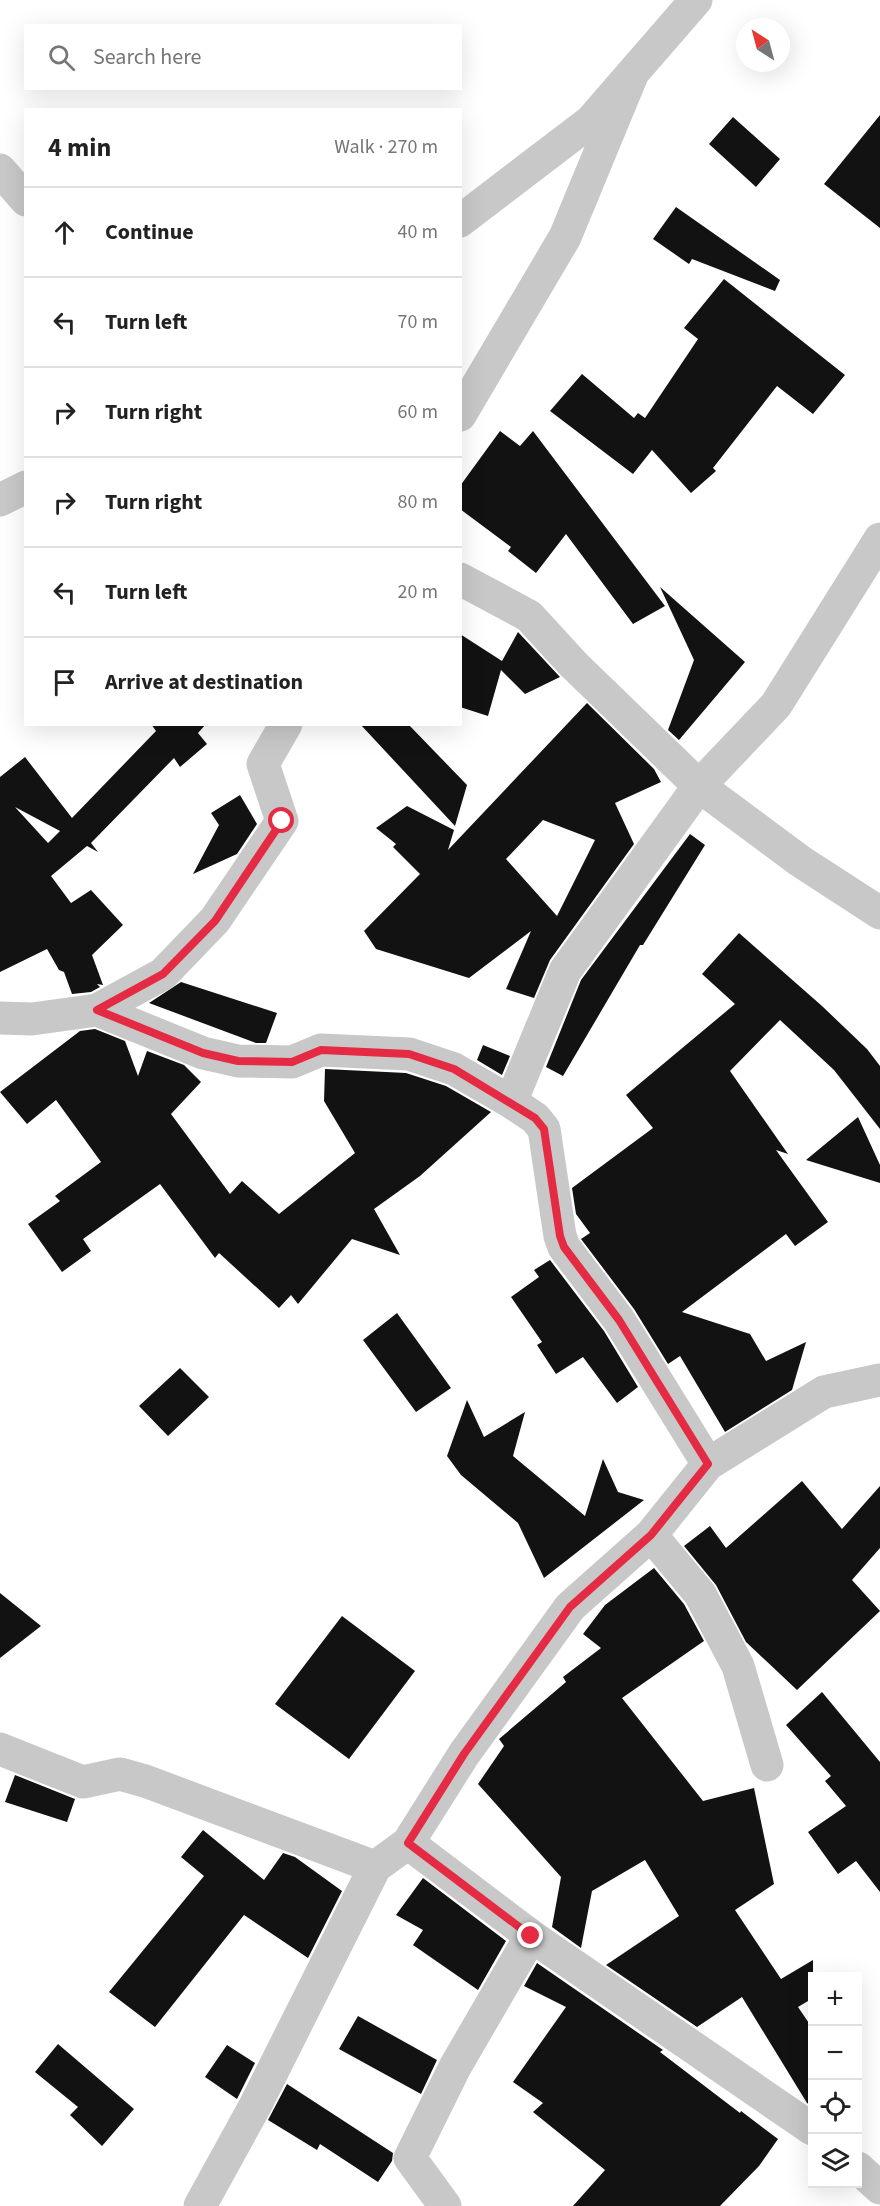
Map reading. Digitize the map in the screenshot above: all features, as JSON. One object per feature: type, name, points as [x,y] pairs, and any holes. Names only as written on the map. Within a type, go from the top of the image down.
[{"type":"street","points":[[462,219],[591,121],[696,0]]},
{"type":"street","points":[[462,412],[565,237],[632,75]]},
{"type":"street","points":[[0,170],[24,198]]},
{"type":"street","points":[[0,500],[24,488]]},
{"type":"street","points":[[511,1102],[565,971],[699,786],[776,705],[854,577],[880,539]]},
{"type":"street","points":[[462,580],[529,616],[573,664],[699,786],[800,861],[880,913]]},
{"type":"street","points":[[0,1018],[32,1019],[97,1010],[163,974],[215,921],[282,821],[263,764],[285,726]]},
{"type":"street","points":[[97,1010],[203,1053],[238,1061],[292,1062],[321,1050],[409,1054],[454,1069],[535,1118],[544,1129],[560,1236],[564,1247],[619,1320],[708,1464]]},
{"type":"street","points":[[200,2206],[255,2106],[375,1867],[408,1843],[464,1754],[570,1607],[651,1535],[708,1464],[824,1392],[880,1380]]},
{"type":"street","points":[[651,1535],[700,1594],[738,1666],[767,1765]]},
{"type":"street","points":[[0,1749],[83,1782],[120,1774],[128,1776],[375,1867]]},
{"type":"street","points":[[408,1843],[531,1936],[808,2126]]},
{"type":"street","points":[[445,2206],[410,2158],[455,2067],[531,1936]]},
{"type":"street","points":[[862,2172],[880,2188]]},
{"type":"building","points":[[880,115],[880,228],[824,184]]},
{"type":"building","points":[[733,117],[780,159],[756,187],[709,144]]},
{"type":"building","points":[[676,207],[780,280],[775,291],[692,259],[689,264],[653,239]]},
{"type":"building","points":[[724,279],[845,375],[813,414],[777,386],[713,468],[716,471],[691,493],[652,450],[633,474],[550,411],[582,374],[634,418],[638,413],[645,418],[698,339],[684,328]]},
{"type":"building","points":[[500,431],[520,446],[533,431],[665,606],[633,624],[566,534],[536,573],[508,551],[511,547],[462,510],[462,483]]},
{"type":"building","points":[[660,587],[745,662],[679,740],[668,730],[694,660]]},
{"type":"building","points":[[518,632],[560,677],[525,694],[501,670],[488,716],[462,708],[462,635],[502,661]]},
{"type":"building","points":[[587,703],[654,769],[661,782],[615,803],[634,844],[550,960],[534,998],[506,989],[531,931],[469,978],[376,949],[364,931],[420,874],[393,847],[396,844],[376,828],[407,806],[454,830],[448,850]],"holes":[[[543,820],[595,840],[557,916],[506,859]]]},
{"type":"building","points":[[152,726],[204,726],[198,733],[207,744],[180,767],[174,758],[91,843],[98,852],[87,846],[51,876],[71,903],[91,890],[123,925],[92,955],[103,985],[97,984],[100,987],[91,992],[72,994],[64,972],[59,970],[47,949],[0,972],[0,777],[25,757],[72,818],[156,731]],"holes":[[[15,807],[60,831],[48,843]]]},
{"type":"building","points":[[362,726],[410,726],[467,785],[455,826]]},
{"type":"building","points":[[240,795],[257,824],[237,854],[193,874],[219,825],[211,813]]},
{"type":"building","points":[[690,834],[705,845],[643,945],[640,945],[563,1076],[546,1067],[581,980]]},
{"type":"building","points":[[739,933],[822,1006],[867,1049],[880,1066],[880,1129],[834,1070],[780,1020],[730,1071],[788,1154],[776,1150],[828,1222],[795,1246],[786,1234],[682,1312],[750,1334],[766,1361],[806,1342],[792,1390],[725,1432],[680,1356],[668,1364],[634,1309],[581,1239],[590,1233],[576,1214],[572,1188],[653,1128],[626,1095],[735,1004],[702,974]]},
{"type":"building","points":[[181,982],[277,1013],[266,1043],[256,1043],[149,1003]]},
{"type":"building","points":[[95,1029],[125,1041],[138,1076],[147,1051],[184,1065],[201,1082],[171,1114],[230,1194],[242,1181],[279,1214],[355,1153],[324,1101],[325,1069],[406,1073],[446,1086],[491,1112],[420,1176],[374,1209],[400,1255],[352,1239],[298,1304],[291,1295],[279,1308],[219,1253],[215,1258],[160,1184],[83,1239],[91,1251],[62,1272],[28,1224],[60,1201],[55,1196],[101,1162],[56,1100],[27,1124],[0,1092],[80,1031]]},
{"type":"building","points":[[483,1045],[510,1056],[502,1075],[477,1060]]},
{"type":"building","points":[[858,1117],[880,1165],[880,1183],[806,1160]]},
{"type":"building","points":[[550,1260],[604,1331],[638,1387],[617,1403],[583,1357],[556,1374],[537,1345],[542,1342],[511,1297],[539,1277],[534,1270]]},
{"type":"building","points":[[397,1313],[451,1388],[416,1412],[363,1340]]},
{"type":"building","points":[[180,1368],[209,1397],[168,1436],[139,1406]]},
{"type":"building","points":[[467,1400],[484,1437],[525,1412],[513,1456],[585,1516],[603,1459],[618,1492],[644,1500],[544,1578],[518,1523],[461,1475],[447,1456]]},
{"type":"building","points":[[802,1481],[842,1529],[880,1486],[880,1548],[852,1580],[880,1611],[797,1690],[746,1642],[716,1585],[684,1546],[710,1526],[726,1548]]},
{"type":"building","points":[[654,1568],[684,1604],[704,1641],[622,1698],[703,1801],[754,1788],[774,1884],[735,1910],[781,1979],[813,1960],[813,1972],[808,1972],[808,2001],[798,2007],[808,2022],[808,2104],[742,1997],[697,2027],[606,1965],[679,1916],[645,1860],[592,1891],[581,1948],[552,1927],[561,1877],[478,1784],[504,1746],[499,1739],[566,1682],[563,1677],[601,1648],[583,1634],[605,1605]]},
{"type":"building","points":[[0,1593],[41,1626],[0,1658]]},
{"type":"building","points":[[342,1616],[415,1671],[349,1759],[275,1704]]},
{"type":"building","points":[[822,1692],[880,1762],[880,1892],[856,1861],[838,1874],[808,1832],[846,1806],[825,1781],[831,1776],[786,1725]]},
{"type":"building","points":[[15,1775],[75,1799],[67,1822],[5,1802]]},
{"type":"building","points":[[203,1830],[264,1880],[283,1853],[295,1857],[342,1891],[308,1958],[244,1915],[155,2027],[109,1992],[204,1876],[181,1857]]},
{"type":"building","points":[[423,1878],[506,1941],[478,1990],[413,1945],[423,1930],[396,1915]]},
{"type":"building","points":[[537,1963],[663,2050],[660,2052],[778,2139],[759,2166],[720,2206],[573,2206],[605,2170],[533,2112],[543,2103],[513,2082],[566,2007],[524,1986]]},
{"type":"building","points":[[358,2016],[437,2060],[421,2094],[339,2049]]},
{"type":"building","points":[[58,2044],[134,2109],[102,2146],[70,2115],[78,2107],[35,2072]]},
{"type":"building","points":[[227,2045],[255,2063],[237,2099],[205,2077]]},
{"type":"building","points":[[287,2084],[393,2153],[392,2161],[378,2182],[320,2144],[317,2150],[268,2120]]},
{"type":"route","points":[[282,821],[215,921],[163,974],[97,1010],[203,1053],[238,1061],[292,1062],[321,1050],[409,1054],[454,1069],[535,1118],[544,1129],[560,1236],[564,1247],[619,1320],[708,1464],[651,1535],[570,1607],[464,1754],[408,1843],[531,1936]]}]
